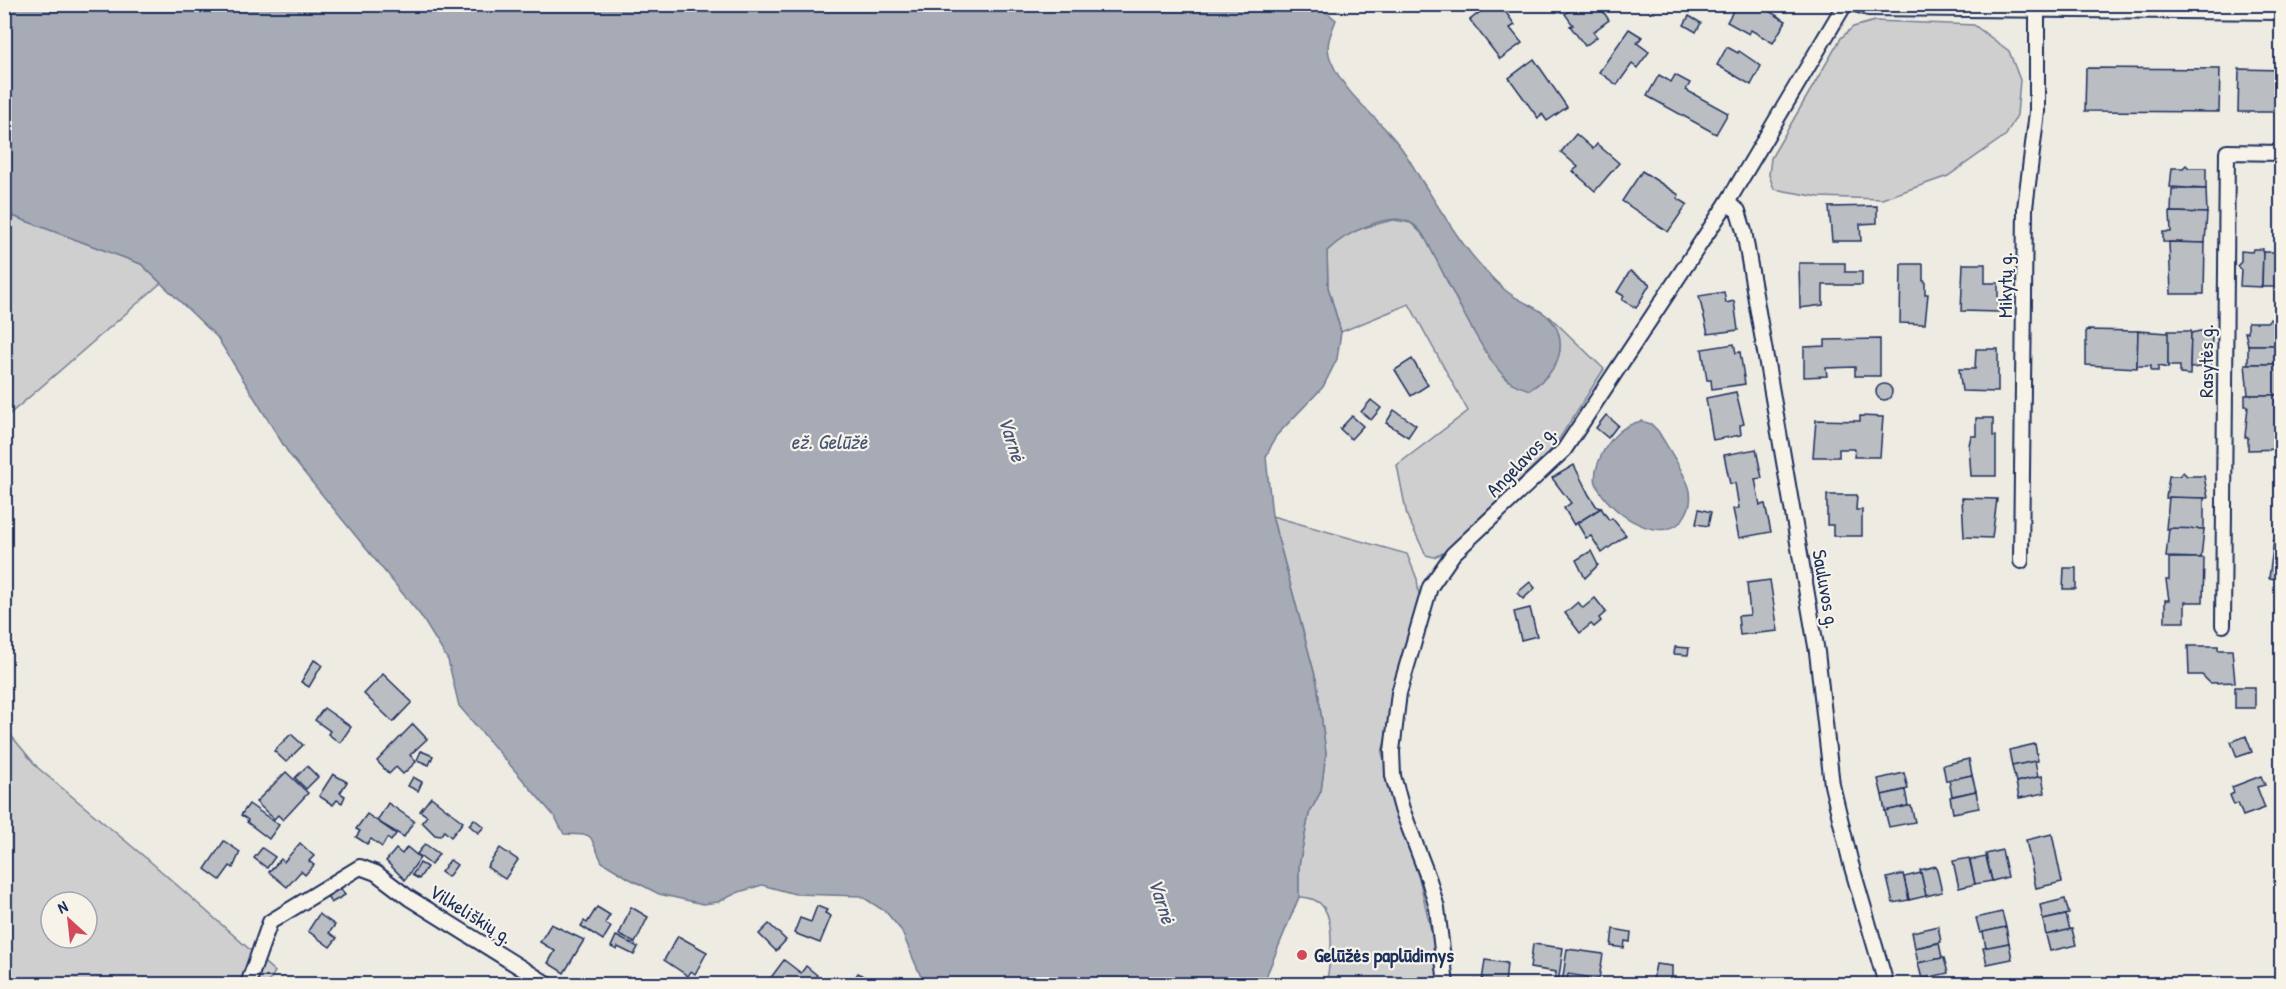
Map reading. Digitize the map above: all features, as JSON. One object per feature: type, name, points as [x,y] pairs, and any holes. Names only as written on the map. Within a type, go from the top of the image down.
[{"type":"street","name":"Angelavos g.","points":[[1446,984],[1437,908],[1402,809],[1393,776],[1392,759],[1399,693],[1430,587],[1453,554],[1564,450],[1727,203],[1845,4]]},
{"type":"street","points":[[1855,4],[1868,8],[2282,12]]},
{"type":"street","name":"Mikytų g.","points":[[2021,561],[2025,208],[2037,112],[2037,10]]},
{"type":"street","name":"Rasytės g.","points":[[2223,625],[2228,152],[2282,153]]},
{"type":"street","name":"Sauluvos g.","points":[[1727,203],[1740,216],[1748,255],[1816,652],[1832,785],[1851,864],[1886,984]]},
{"type":"street","name":"Vilkeliškių g.","points":[[248,984],[270,922],[360,867],[376,873],[409,898],[547,984]]},
{"type":"shaded area","points":[[1875,21],[1974,25],[2009,51],[2020,80],[2017,115],[2006,135],[1948,176],[1882,199],[1819,197],[1774,189],[1769,175],[1771,158],[1841,38],[1853,27]]},
{"type":"shaded area","points":[[5,210],[10,215],[141,264],[161,283],[5,418]]},
{"type":"shaded area","points":[[1394,220],[1411,223],[1425,237],[1459,305],[1497,367],[1560,351],[1559,335],[1549,316],[1604,369],[1554,447],[1443,553],[1434,557],[1426,555],[1407,516],[1397,465],[1468,411],[1409,304],[1341,332],[1328,287],[1327,251],[1350,234],[1366,227]]},
{"type":"shaded area","points":[[1272,516],[1407,554],[1417,579],[1420,604],[1382,753],[1420,882],[1435,948],[1438,984],[1326,984],[1331,935],[1328,916],[1319,902],[1299,897],[1299,865],[1309,814],[1321,791],[1326,753],[1317,683]]},
{"type":"shaded area","points":[[4,727],[38,768],[152,863],[275,972],[267,984],[5,984]]},
{"type":"water","name":"ež. Gelūžė","points":[[5,4],[1318,5],[1336,20],[1328,51],[1345,85],[1402,149],[1448,222],[1480,265],[1505,290],[1550,319],[1559,335],[1560,353],[1553,368],[1536,386],[1529,390],[1510,382],[1499,371],[1479,342],[1426,240],[1420,230],[1411,223],[1391,220],[1367,226],[1344,238],[1327,251],[1328,287],[1341,332],[1337,359],[1323,387],[1276,436],[1266,457],[1272,516],[1317,683],[1326,753],[1321,791],[1309,814],[1299,865],[1299,897],[1263,984],[924,984],[901,930],[886,912],[861,896],[795,894],[762,885],[718,902],[703,904],[659,894],[602,862],[591,838],[587,835],[564,834],[555,817],[459,706],[448,660],[421,616],[289,454],[217,337],[141,264],[10,215],[5,210]]},
{"type":"water","points":[[1641,421],[1651,424],[1658,431],[1679,465],[1690,491],[1686,514],[1677,525],[1665,529],[1652,529],[1624,516],[1602,494],[1596,483],[1598,463],[1610,441],[1623,429]]},
{"type":"building","points":[[1490,4],[1500,4],[1515,25],[1510,28],[1522,43],[1500,59],[1470,20]]},
{"type":"building","points":[[1578,4],[1598,4],[1609,20],[1593,32],[1597,37],[1585,46],[1570,26],[1573,25],[1565,14]]},
{"type":"building","points":[[1737,4],[1757,4],[1786,21],[1773,43],[1751,30],[1749,34],[1727,22]]},
{"type":"building","points":[[1689,16],[1701,23],[1696,32],[1684,25]]},
{"type":"building","points":[[1629,29],[1642,37],[1637,43],[1649,52],[1637,68],[1632,64],[1617,85],[1599,72]]},
{"type":"building","points":[[1727,47],[1738,53],[1739,51],[1761,66],[1751,85],[1717,65]]},
{"type":"building","points":[[1534,59],[1567,107],[1547,121],[1542,114],[1538,118],[1509,78]]},
{"type":"building","points":[[2086,68],[2220,69],[2219,112],[2085,111]]},
{"type":"building","points":[[2239,69],[2282,70],[2282,112],[2238,112]]},
{"type":"building","points":[[1659,75],[1671,82],[1675,75],[1690,83],[1686,90],[1728,113],[1716,134],[1647,96]]},
{"type":"building","points":[[1576,134],[1593,149],[1597,144],[1619,163],[1595,191],[1573,171],[1578,167],[1561,152]]},
{"type":"building","points":[[2186,165],[2189,168],[2206,168],[2206,189],[2170,187],[2172,168],[2183,168]]},
{"type":"building","points":[[1642,171],[1679,195],[1677,198],[1687,204],[1668,232],[1622,201]]},
{"type":"building","points":[[2172,189],[2206,189],[2207,213],[2171,212]]},
{"type":"building","points":[[1877,206],[1877,223],[1860,224],[1861,241],[1832,241],[1829,207]]},
{"type":"building","points":[[2170,212],[2207,213],[2205,243],[2163,242],[2163,232],[2171,232]]},
{"type":"building","points":[[2169,242],[2205,243],[2204,294],[2171,294]]},
{"type":"building","points":[[2253,249],[2263,249],[2262,287],[2240,286],[2241,270],[2237,266],[2241,262],[2241,251],[2252,252]]},
{"type":"building","points":[[2263,252],[2282,252],[2282,287],[2262,287]]},
{"type":"building","points":[[1799,263],[1845,263],[1845,272],[1862,272],[1862,285],[1823,285],[1823,305],[1800,308]]},
{"type":"building","points":[[1901,264],[1923,264],[1925,294],[1928,294],[1925,324],[1900,323]]},
{"type":"building","points":[[1963,264],[1985,264],[1985,283],[1998,283],[1998,312],[1961,311]]},
{"type":"building","points":[[1630,271],[1650,284],[1636,308],[1622,300],[1624,296],[1617,292]]},
{"type":"building","points":[[1724,292],[1726,303],[1734,301],[1738,330],[1708,334],[1699,296]]},
{"type":"building","points":[[2270,319],[2273,322],[2282,322],[2282,345],[2248,345],[2245,332],[2248,333],[2248,322],[2267,322]]},
{"type":"building","points":[[2086,330],[2138,331],[2137,368],[2086,365]]},
{"type":"building","points":[[2138,331],[2169,333],[2168,368],[2158,366],[2158,371],[2151,371],[2151,366],[2137,366]]},
{"type":"building","points":[[2168,331],[2191,331],[2190,375],[2180,374],[2180,366],[2168,366]]},
{"type":"building","points":[[2212,332],[2211,366],[2190,368],[2191,333]]},
{"type":"building","points":[[1880,339],[1880,376],[1855,376],[1855,367],[1826,368],[1827,376],[1804,377],[1804,347],[1825,346],[1825,340]]},
{"type":"building","points":[[1734,344],[1736,353],[1740,352],[1745,384],[1712,389],[1711,380],[1707,380],[1702,349]]},
{"type":"building","points":[[2248,345],[2282,345],[2282,364],[2248,364]]},
{"type":"building","points":[[1976,349],[1998,349],[1998,392],[1962,391],[1959,369],[1975,369]]},
{"type":"building","points":[[1412,359],[1428,385],[1411,396],[1395,370]]},
{"type":"building","points":[[2245,364],[2282,364],[2282,395],[2248,395]]},
{"type":"building","points":[[1884,384],[1892,392],[1884,400],[1876,392]]},
{"type":"building","points":[[1736,392],[1744,424],[1740,425],[1741,435],[1713,440],[1706,398]]},
{"type":"building","points":[[2245,395],[2282,395],[2282,449],[2248,450],[2248,437],[2245,437],[2248,406],[2245,406]]},
{"type":"building","points":[[1371,400],[1381,408],[1371,420],[1361,412]]},
{"type":"building","points":[[1394,410],[1416,425],[1408,437],[1386,423]]},
{"type":"building","points":[[1606,415],[1618,425],[1608,438],[1596,428]]},
{"type":"building","points":[[1352,416],[1363,426],[1351,439],[1340,429]]},
{"type":"building","points":[[1860,416],[1883,417],[1880,457],[1854,457],[1855,449],[1839,449],[1839,457],[1813,457],[1816,420],[1860,421]]},
{"type":"building","points":[[1976,418],[1993,418],[1993,436],[1996,436],[1996,476],[1971,476],[1969,445],[1971,436],[1976,436]]},
{"type":"building","points":[[1756,449],[1762,478],[1755,479],[1760,505],[1765,504],[1771,532],[1739,538],[1733,509],[1739,508],[1735,483],[1730,484],[1724,455]]},
{"type":"building","points":[[1574,465],[1589,495],[1597,507],[1601,508],[1574,525],[1564,508],[1571,503],[1552,478]]},
{"type":"building","points":[[2183,472],[2187,476],[2204,476],[2208,498],[2166,498],[2169,476],[2179,476]]},
{"type":"building","points":[[1827,495],[1857,495],[1856,510],[1862,510],[1862,536],[1833,536],[1833,525],[1827,525]]},
{"type":"building","points":[[2169,497],[2204,498],[2204,529],[2166,529]]},
{"type":"building","points":[[1962,498],[1997,499],[1992,538],[1964,537]]},
{"type":"building","points":[[1601,508],[1609,520],[1612,518],[1626,535],[1602,553],[1591,536],[1586,538],[1577,523]]},
{"type":"building","points":[[1699,509],[1711,512],[1708,526],[1696,524]]},
{"type":"building","points":[[2169,528],[2204,529],[2201,558],[2166,557]]},
{"type":"building","points":[[2274,540],[2282,541],[2282,588],[2277,587],[2278,579],[2269,578]]},
{"type":"building","points":[[1591,551],[1598,565],[1585,578],[1576,560]]},
{"type":"building","points":[[2169,558],[2204,558],[2203,602],[2185,602],[2185,622],[2165,622],[2165,600],[2169,600],[2166,580],[2169,580]]},
{"type":"building","points":[[2064,568],[2076,568],[2076,589],[2063,589]]},
{"type":"building","points":[[1770,580],[1778,631],[1740,635],[1738,616],[1750,615],[1747,583]]},
{"type":"building","points":[[1530,582],[1535,588],[1523,599],[1517,593]]},
{"type":"building","points":[[1595,598],[1606,612],[1594,627],[1591,624],[1580,633],[1565,613],[1578,602],[1583,608]]},
{"type":"building","points":[[1530,608],[1537,636],[1521,640],[1514,612]]},
{"type":"building","points":[[2188,646],[2218,646],[2218,650],[2232,650],[2235,682],[2210,683],[2202,675],[2189,675]]},
{"type":"building","points":[[1675,647],[1689,648],[1688,655],[1674,654]]},
{"type":"building","points":[[314,660],[322,665],[309,687],[301,682]]},
{"type":"building","points":[[383,674],[412,702],[393,722],[364,694]]},
{"type":"building","points":[[2235,687],[2255,687],[2255,708],[2235,708]]},
{"type":"building","points":[[324,708],[351,727],[340,743],[328,734],[330,731],[315,720]]},
{"type":"building","points":[[413,724],[427,739],[410,755],[416,762],[403,774],[396,767],[389,774],[377,761]]},
{"type":"building","points":[[291,734],[303,745],[286,762],[274,751]]},
{"type":"building","points":[[2246,736],[2252,752],[2237,757],[2231,742]]},
{"type":"building","points":[[2035,744],[2038,761],[2012,766],[2009,750]]},
{"type":"building","points":[[421,751],[433,756],[429,765],[417,760]]},
{"type":"building","points":[[1969,759],[1972,775],[1946,781],[1943,765]]},
{"type":"building","points":[[2035,761],[2038,777],[2016,782],[2012,766]]},
{"type":"building","points":[[307,766],[318,777],[306,789],[295,778]]},
{"type":"building","points":[[286,772],[308,793],[283,820],[278,815],[274,819],[256,802]]},
{"type":"building","points":[[1904,773],[1908,789],[1882,795],[1878,779]]},
{"type":"building","points":[[333,774],[347,782],[340,793],[345,796],[342,803],[337,800],[333,805],[319,796]]},
{"type":"building","points":[[1972,775],[1976,791],[1952,796],[1949,780]]},
{"type":"building","points":[[2042,776],[2045,793],[2019,798],[2016,782]]},
{"type":"building","points":[[2261,776],[2265,785],[2257,787],[2265,808],[2243,816],[2238,803],[2234,805],[2230,795],[2234,793],[2232,787]]},
{"type":"building","points":[[413,777],[422,782],[418,791],[408,786]]},
{"type":"building","points":[[1905,790],[1908,806],[1885,811],[1882,795]]},
{"type":"building","points":[[1976,791],[1979,808],[1953,813],[1950,797]]},
{"type":"building","points":[[431,797],[463,822],[451,837],[444,831],[440,836],[435,835],[422,822],[427,816],[420,811]]},
{"type":"building","points":[[388,803],[414,821],[404,837],[377,821]]},
{"type":"building","points":[[249,804],[279,825],[269,839],[241,815]]},
{"type":"building","points":[[1911,806],[1915,822],[1889,827],[1885,811]]},
{"type":"building","points":[[367,814],[396,834],[391,841],[387,838],[382,847],[371,839],[367,844],[356,837],[360,831],[356,829]]},
{"type":"building","points":[[474,819],[484,827],[478,833],[469,825]]},
{"type":"building","points":[[2052,834],[2062,882],[2036,888],[2026,840]]},
{"type":"building","points":[[224,841],[240,852],[233,868],[230,866],[220,880],[205,869]]},
{"type":"building","points":[[300,843],[314,856],[309,861],[314,865],[305,875],[301,871],[287,887],[269,872],[281,859],[284,862]]},
{"type":"building","points":[[425,844],[439,854],[431,865],[417,854]]},
{"type":"building","points":[[407,847],[420,858],[405,880],[386,861],[396,849],[402,854]]},
{"type":"building","points":[[262,848],[275,857],[267,868],[254,858]]},
{"type":"building","points":[[500,848],[518,860],[505,879],[487,867]]},
{"type":"building","points":[[2002,850],[2008,877],[1992,881],[1986,854]]},
{"type":"building","points":[[1986,857],[1992,881],[1975,884],[1970,860]]},
{"type":"building","points":[[1969,858],[1975,884],[1959,888],[1953,861]]},
{"type":"building","points":[[450,860],[457,865],[448,877],[441,872]]},
{"type":"building","points":[[420,863],[427,867],[419,879],[412,875]]},
{"type":"building","points":[[1936,866],[1942,892],[1926,896],[1920,870]]},
{"type":"building","points":[[1921,873],[1926,896],[1909,900],[1904,877]]},
{"type":"building","points":[[1903,874],[1909,900],[1893,903],[1887,878]]},
{"type":"building","points":[[340,887],[345,895],[331,903],[326,895]]},
{"type":"building","points":[[2065,899],[2069,914],[2043,920],[2040,905]]},
{"type":"building","points":[[817,906],[827,910],[825,913],[831,916],[820,943],[794,933],[800,918],[811,922]]},
{"type":"building","points":[[597,907],[610,915],[605,923],[611,927],[603,940],[581,926],[584,921],[587,923]]},
{"type":"building","points":[[631,907],[648,917],[635,943],[619,935]]},
{"type":"building","points":[[2002,912],[2006,927],[1980,933],[1976,918]]},
{"type":"building","points":[[319,914],[335,925],[329,933],[337,938],[330,947],[308,931]]},
{"type":"building","points":[[2066,915],[2070,930],[2046,935],[2043,920]]},
{"type":"building","points":[[551,924],[584,940],[564,973],[548,963],[555,951],[540,942]]},
{"type":"building","points":[[769,924],[786,940],[776,951],[759,934]]},
{"type":"building","points":[[1938,926],[1941,942],[1915,948],[1912,932]]},
{"type":"building","points":[[2006,927],[2009,943],[1986,948],[1983,932]]},
{"type":"building","points":[[1613,929],[1631,932],[1630,942],[1625,941],[1624,948],[1611,946]]},
{"type":"building","points":[[2072,929],[2076,945],[2050,951],[2046,935]]},
{"type":"building","points":[[616,936],[638,947],[634,955],[618,947],[617,950],[611,947]]},
{"type":"building","points":[[678,936],[707,952],[695,974],[691,971],[688,976],[664,960]]},
{"type":"building","points":[[1939,943],[1942,958],[1918,963],[1915,948]]},
{"type":"building","points":[[2009,943],[2012,959],[1987,964],[1983,948]]},
{"type":"building","points":[[1533,944],[1563,948],[1558,984],[1554,984],[1556,972],[1530,968]]},
{"type":"building","points":[[1567,949],[1603,954],[1599,979],[1568,974],[1567,984],[1562,984]]},
{"type":"building","points":[[1944,958],[1948,973],[1922,979],[1918,963]]},
{"type":"building","points":[[784,960],[801,973],[806,966],[817,975],[810,984],[766,984]]},
{"type":"building","points":[[1485,960],[1507,963],[1505,984],[1475,984],[1475,980],[1482,981]]},
{"type":"building","points":[[1656,964],[1672,966],[1672,984],[1652,984]]},
{"type":"building","points":[[858,973],[871,981],[868,984],[862,984],[854,979]]},
{"type":"place","name":"Gelūžės paplūdimys","points":[[1302,955]]},
{"type":"water label","name":"Varnė","points":[[1012,439]]},
{"type":"water label","name":"Varnė","points":[[1162,901]]}]
